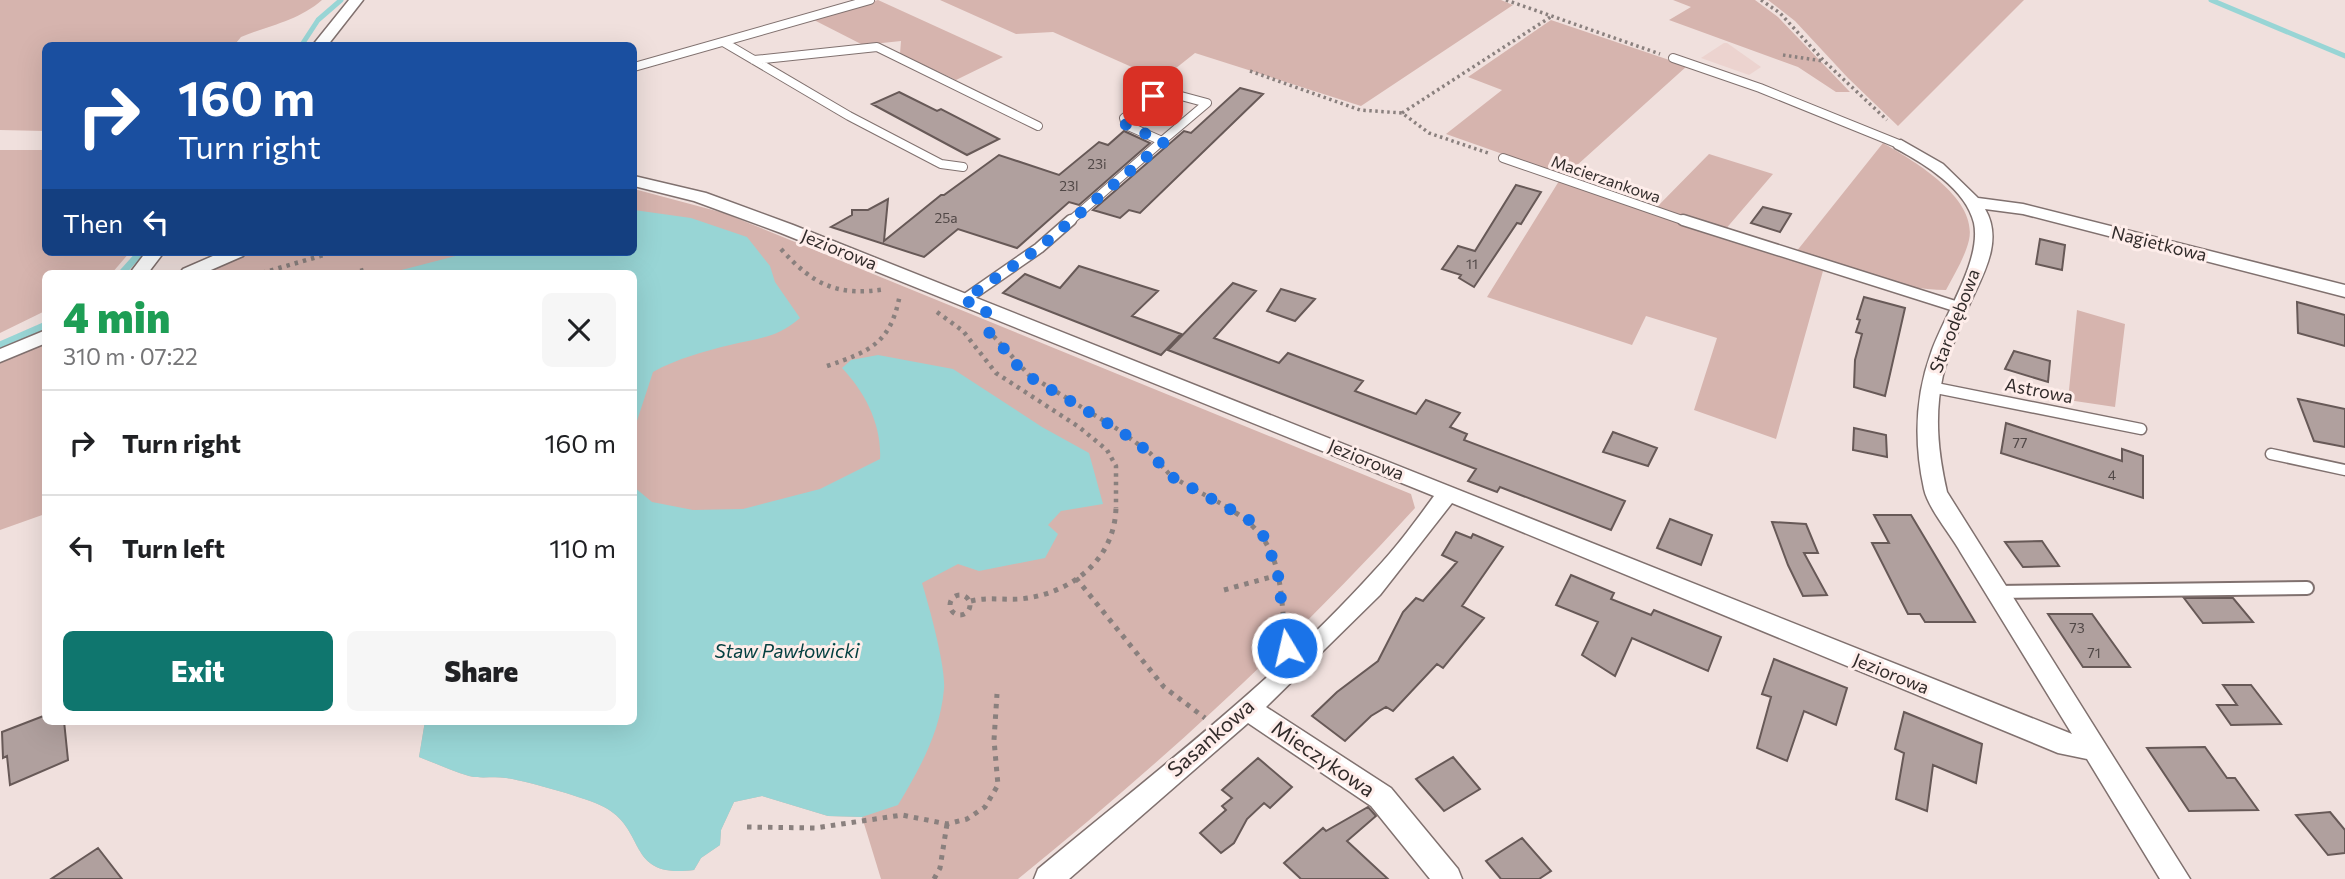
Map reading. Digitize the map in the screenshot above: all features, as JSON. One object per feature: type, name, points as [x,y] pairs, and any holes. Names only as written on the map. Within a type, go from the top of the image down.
[{"type":"street","points":[[322,42],[356,0]]},
{"type":"street","name":"Starodębowa","points":[[1901,145],[1935,165],[1972,202],[1981,218],[1983,236],[1974,274],[1939,357],[1926,407],[1927,456],[1936,493],[2176,879]]},
{"type":"street","name":"Jeziorowa","points":[[637,182],[700,197],[787,229],[1448,493],[2067,745],[2094,749]]},
{"type":"street","name":"Nagietkowa","points":[[1972,202],[2023,209],[2345,291]]},
{"type":"street","points":[[141,270],[152,256]]},
{"type":"street","points":[[196,270],[228,256]]},
{"type":"street","points":[[0,356],[42,338]]},
{"type":"street","name":"Sasankowa","points":[[1048,879],[1222,730],[1298,660],[1373,587],[1413,541],[1448,493]]},
{"type":"street","name":"Mieczykowa","points":[[1247,708],[1381,797],[1448,879]]},
{"type":"lane","points":[[637,66],[870,0]]},
{"type":"lane","points":[[725,43],[849,116],[941,164],[964,167]]},
{"type":"lane","points":[[754,60],[877,47],[1038,126]]},
{"type":"lane","points":[[1673,58],[1760,88],[1901,145]]},
{"type":"lane","points":[[964,300],[1039,248],[1164,142],[1207,103],[1171,95],[1153,96],[1124,118],[1126,125],[1135,131],[1164,142]]},
{"type":"lane","name":"Macierzankowa","points":[[1503,158],[1616,199],[1958,307]]},
{"type":"lane","name":"Astrowa","points":[[1931,387],[2141,429]]},
{"type":"lane","points":[[2271,454],[2345,470]]},
{"type":"lane","points":[[1997,592],[2307,588]]},
{"type":"path","points":[[1506,0],[1673,58]]},
{"type":"path","points":[[1761,0],[1780,13],[1824,61],[1896,129],[1901,145]]},
{"type":"path","points":[[1402,113],[1552,16]]},
{"type":"path","points":[[1783,55],[1824,61]]},
{"type":"path","points":[[1250,71],[1360,110],[1402,113],[1429,133],[1503,158]]},
{"type":"path","points":[[774,242],[800,272],[834,289],[864,293],[900,289],[907,293]]},
{"type":"path","points":[[272,270],[320,256]]},
{"type":"path","points":[[827,366],[864,353],[879,344],[892,328],[897,316],[900,289]]},
{"type":"path","points":[[931,308],[968,336],[996,373],[1031,400],[1079,427],[1101,444],[1116,463],[1116,522],[1110,543],[1100,559],[1084,574],[1040,594],[971,601]]},
{"type":"path","points":[[986,309],[987,329],[995,342],[1010,353],[1028,376],[1119,430],[1150,453],[1172,477],[1248,519],[1266,539],[1278,575],[1287,648],[1298,660]]},
{"type":"path","points":[[1224,590],[1278,575]]},
{"type":"path","points":[[1076,578],[1164,687],[1222,730]]},
{"type":"path","points":[[966,597],[971,601],[969,611],[961,614],[953,614],[948,609],[953,598],[966,597]]},
{"type":"path","points":[[747,827],[815,828],[902,815],[947,824],[967,819],[985,807],[998,785],[994,740],[997,694]]},
{"type":"path","points":[[934,879],[940,868],[947,824]]},
{"type":"shaded area","points":[[0,0],[322,0],[293,18],[241,37],[237,42],[42,42],[42,131],[0,130]]},
{"type":"shaded area","points":[[878,0],[1003,57],[956,80],[900,54],[901,41],[863,45],[812,19]]},
{"type":"shaded area","points":[[940,0],[1501,0],[1513,5],[1361,106],[1195,53],[1161,80],[1053,32],[1016,34]]},
{"type":"shaded area","points":[[1673,0],[1755,0],[1778,17],[1850,92],[1836,92],[1798,67],[1669,20],[1691,7]]},
{"type":"shaded area","points":[[1768,0],[2024,0],[1898,126],[1795,21]]},
{"type":"shaded area","points":[[1551,20],[1687,66],[1565,176],[1446,134],[1502,90],[1468,77]]},
{"type":"shaded area","points":[[1724,43],[1761,67],[1749,75],[1701,58]]},
{"type":"shaded area","points":[[1883,143],[1941,182],[1964,210],[1969,225],[1969,240],[1946,290],[1889,282],[1796,252]]},
{"type":"shaded area","points":[[0,150],[42,150],[42,256],[127,256],[115,270],[42,270],[42,312],[0,333]]},
{"type":"shaded area","points":[[1709,154],[1773,174],[1724,231],[1655,209]]},
{"type":"shaded area","points":[[1559,181],[1823,271],[1776,439],[1694,410],[1717,338],[1646,316],[1632,345],[1487,297]]},
{"type":"shaded area","points":[[637,190],[724,213],[1411,494],[1415,508],[1369,558],[1224,701],[1122,792],[1018,879],[881,879],[862,817],[828,816],[762,796],[734,802],[721,830],[720,845],[701,858],[694,870],[672,871],[657,867],[647,860],[618,817],[596,803],[501,777],[469,776],[419,757],[424,725],[637,725],[637,270],[206,270],[239,256],[637,256]]},
{"type":"shaded area","points":[[2077,310],[2125,324],[2115,407],[2068,400]]},
{"type":"shaded area","points":[[42,343],[42,515],[0,530],[0,363]]},
{"type":"water","points":[[637,210],[691,218],[747,237],[770,266],[775,282],[800,318],[792,325],[759,339],[691,356],[653,372],[637,421],[637,270],[402,270],[456,256],[637,256]]},
{"type":"water","name":"Staw Pawłowicki","points":[[878,355],[953,369],[1042,427],[1089,453],[1103,504],[1061,511],[1048,525],[1058,534],[1045,558],[979,571],[958,564],[922,583],[940,652],[944,689],[933,735],[921,764],[898,805],[862,817],[828,816],[762,796],[734,802],[721,830],[720,845],[701,858],[694,870],[672,871],[657,867],[647,860],[618,817],[596,803],[501,777],[469,776],[419,757],[424,725],[637,725],[637,490],[652,502],[693,510],[743,509],[820,489],[880,459],[878,434],[865,398],[842,368],[851,360]]},
{"type":"building","points":[[1240,88],[1263,94],[1140,213],[1129,210],[1120,218],[1093,210],[1184,131],[1191,133]]},
{"type":"building","points":[[899,92],[937,111],[941,109],[999,139],[967,155],[872,104]]},
{"type":"building","points":[[1124,131],[1150,143],[1079,205],[1069,202],[1017,248],[958,229],[924,257],[831,227],[852,215],[852,210],[868,210],[888,199],[884,241],[941,195],[999,155],[1059,175],[1099,142],[1108,145]]},
{"type":"building","points":[[1516,185],[1541,192],[1474,287],[1459,278],[1461,275],[1442,269],[1458,246],[1475,251]]},
{"type":"building","points":[[1763,207],[1791,214],[1780,232],[1751,223]]},
{"type":"building","points":[[2040,239],[2065,245],[2062,270],[2036,264]]},
{"type":"building","points":[[1079,266],[1158,291],[1132,316],[1181,334],[1161,355],[1003,293],[1025,274],[1060,288]]},
{"type":"building","points":[[1233,283],[1256,291],[1214,338],[1279,363],[1288,353],[1363,381],[1355,391],[1416,414],[1426,400],[1460,413],[1450,427],[1467,434],[1464,440],[1625,501],[1611,530],[1500,487],[1497,492],[1468,481],[1476,469],[1168,350]]},
{"type":"building","points":[[1281,289],[1315,299],[1295,321],[1267,311]]},
{"type":"building","points":[[1864,297],[1905,308],[1885,396],[1854,387],[1855,360],[1862,334],[1856,332],[1860,320],[1857,319]]},
{"type":"building","points":[[2297,302],[2345,315],[2345,346],[2298,333]]},
{"type":"building","points":[[2014,351],[2050,361],[2048,382],[2005,369]]},
{"type":"building","points":[[2298,399],[2345,409],[2345,447],[2314,441]]},
{"type":"building","points":[[2006,423],[2122,461],[2122,449],[2143,456],[2143,498],[2001,453]]},
{"type":"building","points":[[1854,428],[1886,435],[1887,457],[1853,450]]},
{"type":"building","points":[[1613,432],[1657,448],[1648,466],[1603,452]]},
{"type":"building","points":[[1874,515],[1911,515],[1975,622],[1925,622],[1920,614],[1908,614],[1872,543],[1889,543]]},
{"type":"building","points":[[1670,519],[1712,535],[1701,565],[1657,548]]},
{"type":"building","points":[[1772,522],[1806,524],[1818,553],[1804,553],[1827,595],[1803,596]]},
{"type":"building","points":[[1456,532],[1471,538],[1473,534],[1503,547],[1462,606],[1484,618],[1443,668],[1437,664],[1393,711],[1386,707],[1371,716],[1345,741],[1312,716],[1337,692],[1378,661],[1403,612],[1416,598],[1423,601],[1457,562],[1442,555]]},
{"type":"building","points":[[2042,541],[2059,566],[2023,567],[2005,542]]},
{"type":"building","points":[[1571,575],[1614,593],[1611,599],[1651,615],[1654,610],[1721,637],[1708,671],[1632,638],[1615,676],[1582,655],[1598,622],[1556,605]]},
{"type":"building","points":[[2184,598],[2233,598],[2253,622],[2203,623]]},
{"type":"building","points":[[2048,614],[2092,614],[2130,667],[2083,667]]},
{"type":"building","points":[[1774,659],[1847,688],[1836,725],[1804,711],[1787,761],[1757,748],[1771,697],[1762,694]]},
{"type":"building","points":[[2223,685],[2251,685],[2281,724],[2231,725],[2217,705],[2237,705]]},
{"type":"building","points":[[1904,712],[1982,744],[1976,783],[1933,765],[1927,811],[1896,799],[1904,753],[1895,749]]},
{"type":"building","points":[[42,717],[42,725],[64,725],[68,760],[10,785],[7,756],[3,758],[2,732]]},
{"type":"building","points":[[2205,747],[2227,778],[2235,778],[2258,810],[2189,811],[2147,748]]},
{"type":"building","points":[[1453,757],[1480,789],[1444,811],[1416,779]]},
{"type":"building","points":[[1258,758],[1292,787],[1270,808],[1264,803],[1247,819],[1234,843],[1221,853],[1200,833],[1226,810],[1222,806],[1232,798],[1222,790]]},
{"type":"building","points":[[1368,807],[1376,816],[1347,841],[1388,879],[1301,879],[1284,863],[1323,828],[1326,831]]},
{"type":"building","points":[[2330,812],[2345,830],[2345,853],[2328,855],[2296,815]]},
{"type":"building","points":[[1522,838],[1551,871],[1539,879],[1501,879],[1486,861]]},
{"type":"building","points":[[98,848],[122,879],[51,879]]},
{"type":"waterway","points":[[304,42],[318,20],[341,0]]},
{"type":"waterway","points":[[2211,0],[2345,56]]},
{"type":"waterway","points":[[125,270],[137,256]]},
{"type":"waterway","points":[[0,345],[42,327]]},
{"type":"route","points":[[1153,96],[1124,118],[1126,125],[1135,131],[1164,142],[1039,248],[964,300],[986,309],[987,329],[995,342],[1010,353],[1028,376],[1119,430],[1150,453],[1172,477],[1248,519],[1266,539],[1278,575],[1287,648]]}]
